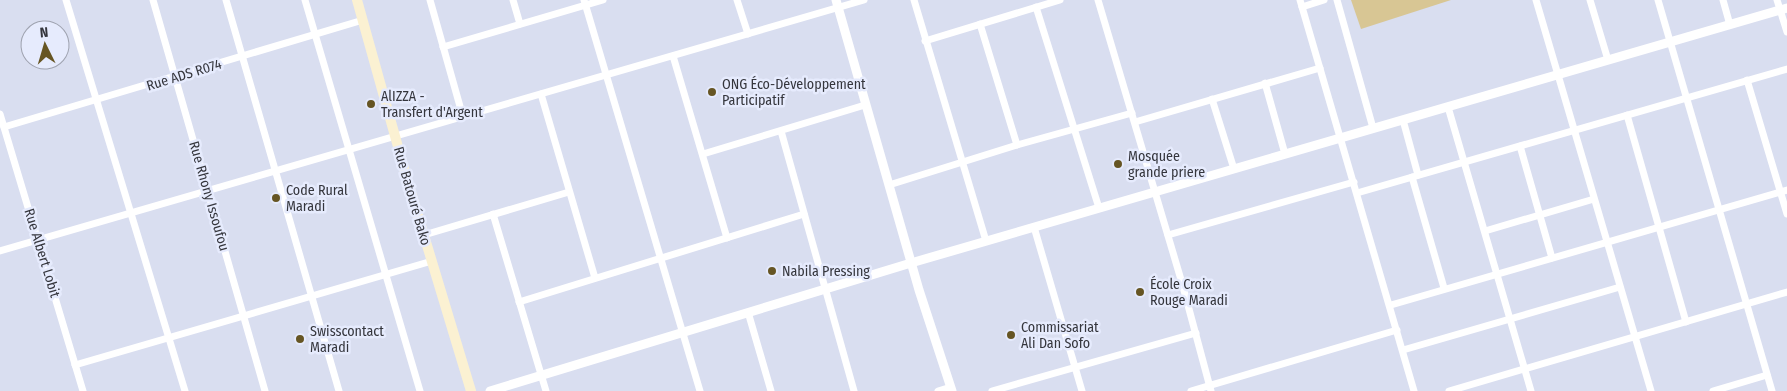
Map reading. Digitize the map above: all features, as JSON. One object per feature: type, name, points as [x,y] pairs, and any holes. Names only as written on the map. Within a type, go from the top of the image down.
[{"type":"main road","name":"Rue Batouré Bako","points":[[357,0],[395,137],[471,391]]},
{"type":"street","points":[[66,0],[98,100],[184,391]]},
{"type":"street","name":"Rue Rhony Issoufou","points":[[154,0],[265,391]]},
{"type":"street","points":[[226,0],[339,391]]},
{"type":"street","points":[[305,0],[420,391]]},
{"type":"street","points":[[430,0],[463,117]]},
{"type":"street","points":[[513,0],[520,24]]},
{"type":"street","points":[[444,47],[584,3],[603,0]]},
{"type":"street","points":[[737,0],[748,34]]},
{"type":"street","points":[[0,251],[606,76],[748,34],[837,4],[864,0]]},
{"type":"street","points":[[914,0],[986,241]]},
{"type":"street","points":[[925,41],[1060,0]]},
{"type":"street","points":[[1098,0],[1168,235],[1210,388]]},
{"type":"street","points":[[1324,0],[1301,3],[1342,138],[1414,391]]},
{"type":"street","points":[[1337,0],[1374,128]]},
{"type":"street","points":[[1536,0],[1651,391]]},
{"type":"street","points":[[1590,0],[1608,60]]},
{"type":"street","points":[[1658,0],[1772,391]]},
{"type":"street","points":[[1723,0],[1730,25]]},
{"type":"street","points":[[1777,0],[1784,9],[1787,32]]},
{"type":"street","points":[[584,3],[700,391]]},
{"type":"street","points":[[837,4],[911,263],[951,389],[938,391]]},
{"type":"street","points":[[1036,8],[1099,208]]},
{"type":"street","points":[[490,391],[911,263],[1784,9]]},
{"type":"street","name":"Rue ADS R074","points":[[4,127],[363,20]]},
{"type":"street","points":[[980,24],[1017,145]]},
{"type":"street","points":[[673,56],[728,238]]},
{"type":"street","points":[[1135,122],[1320,68]]},
{"type":"street","points":[[1357,193],[1787,69]]},
{"type":"street","points":[[1748,80],[1784,191],[1787,214]]},
{"type":"street","points":[[1265,83],[1285,154]]},
{"type":"street","points":[[541,94],[568,192],[595,278]]},
{"type":"street","points":[[1212,99],[1234,169]]},
{"type":"street","points":[[702,154],[865,105]]},
{"type":"street","points":[[1448,107],[1531,391]]},
{"type":"street","points":[[889,185],[1017,145],[1132,113]]},
{"type":"street","name":"Rue Albert Lobit","points":[[0,114],[83,391]]},
{"type":"street","points":[[1627,115],[1686,322]]},
{"type":"street","points":[[1403,120],[1415,176],[1444,288]]},
{"type":"street","points":[[781,131],[854,391]]},
{"type":"street","points":[[1520,146],[1552,258]]},
{"type":"street","points":[[1168,235],[1354,182]]},
{"type":"street","points":[[1390,305],[1784,191]]},
{"type":"street","points":[[424,235],[568,192]]},
{"type":"street","points":[[1485,231],[1594,199]]},
{"type":"street","points":[[493,214],[546,391]]},
{"type":"street","points":[[519,302],[804,214]]},
{"type":"street","points":[[1034,227],[1082,391]]},
{"type":"street","points":[[76,365],[432,261]]},
{"type":"street","points":[[1403,350],[1620,287]]},
{"type":"street","points":[[1450,391],[1787,292]]},
{"type":"street","points":[[748,312],[771,391]]},
{"type":"street","points":[[1191,391],[1210,388],[1397,330]]},
{"type":"street","points":[[992,391],[1196,333]]},
{"type":"street","points":[[1713,391],[1767,375]]},
{"type":"shaded area","points":[[1351,0],[1451,0],[1361,29]]},
{"type":"place","name":"ONG Éco-Développement Participatif","points":[[712,92]]},
{"type":"place","name":"AlIZZA - Transfert d'Argent","points":[[371,104]]},
{"type":"place","name":"Mosquée grande priere","points":[[1118,164]]},
{"type":"place","name":"Code Rural Maradi","points":[[276,198]]},
{"type":"place","name":"Nabila Pressing","points":[[772,271]]},
{"type":"place","name":"École Croix Rouge Maradi","points":[[1140,292]]},
{"type":"place","name":"Commissariat Ali Dan Sofo","points":[[1011,335]]},
{"type":"place","name":"Swisscontact Maradi","points":[[300,339]]}]
